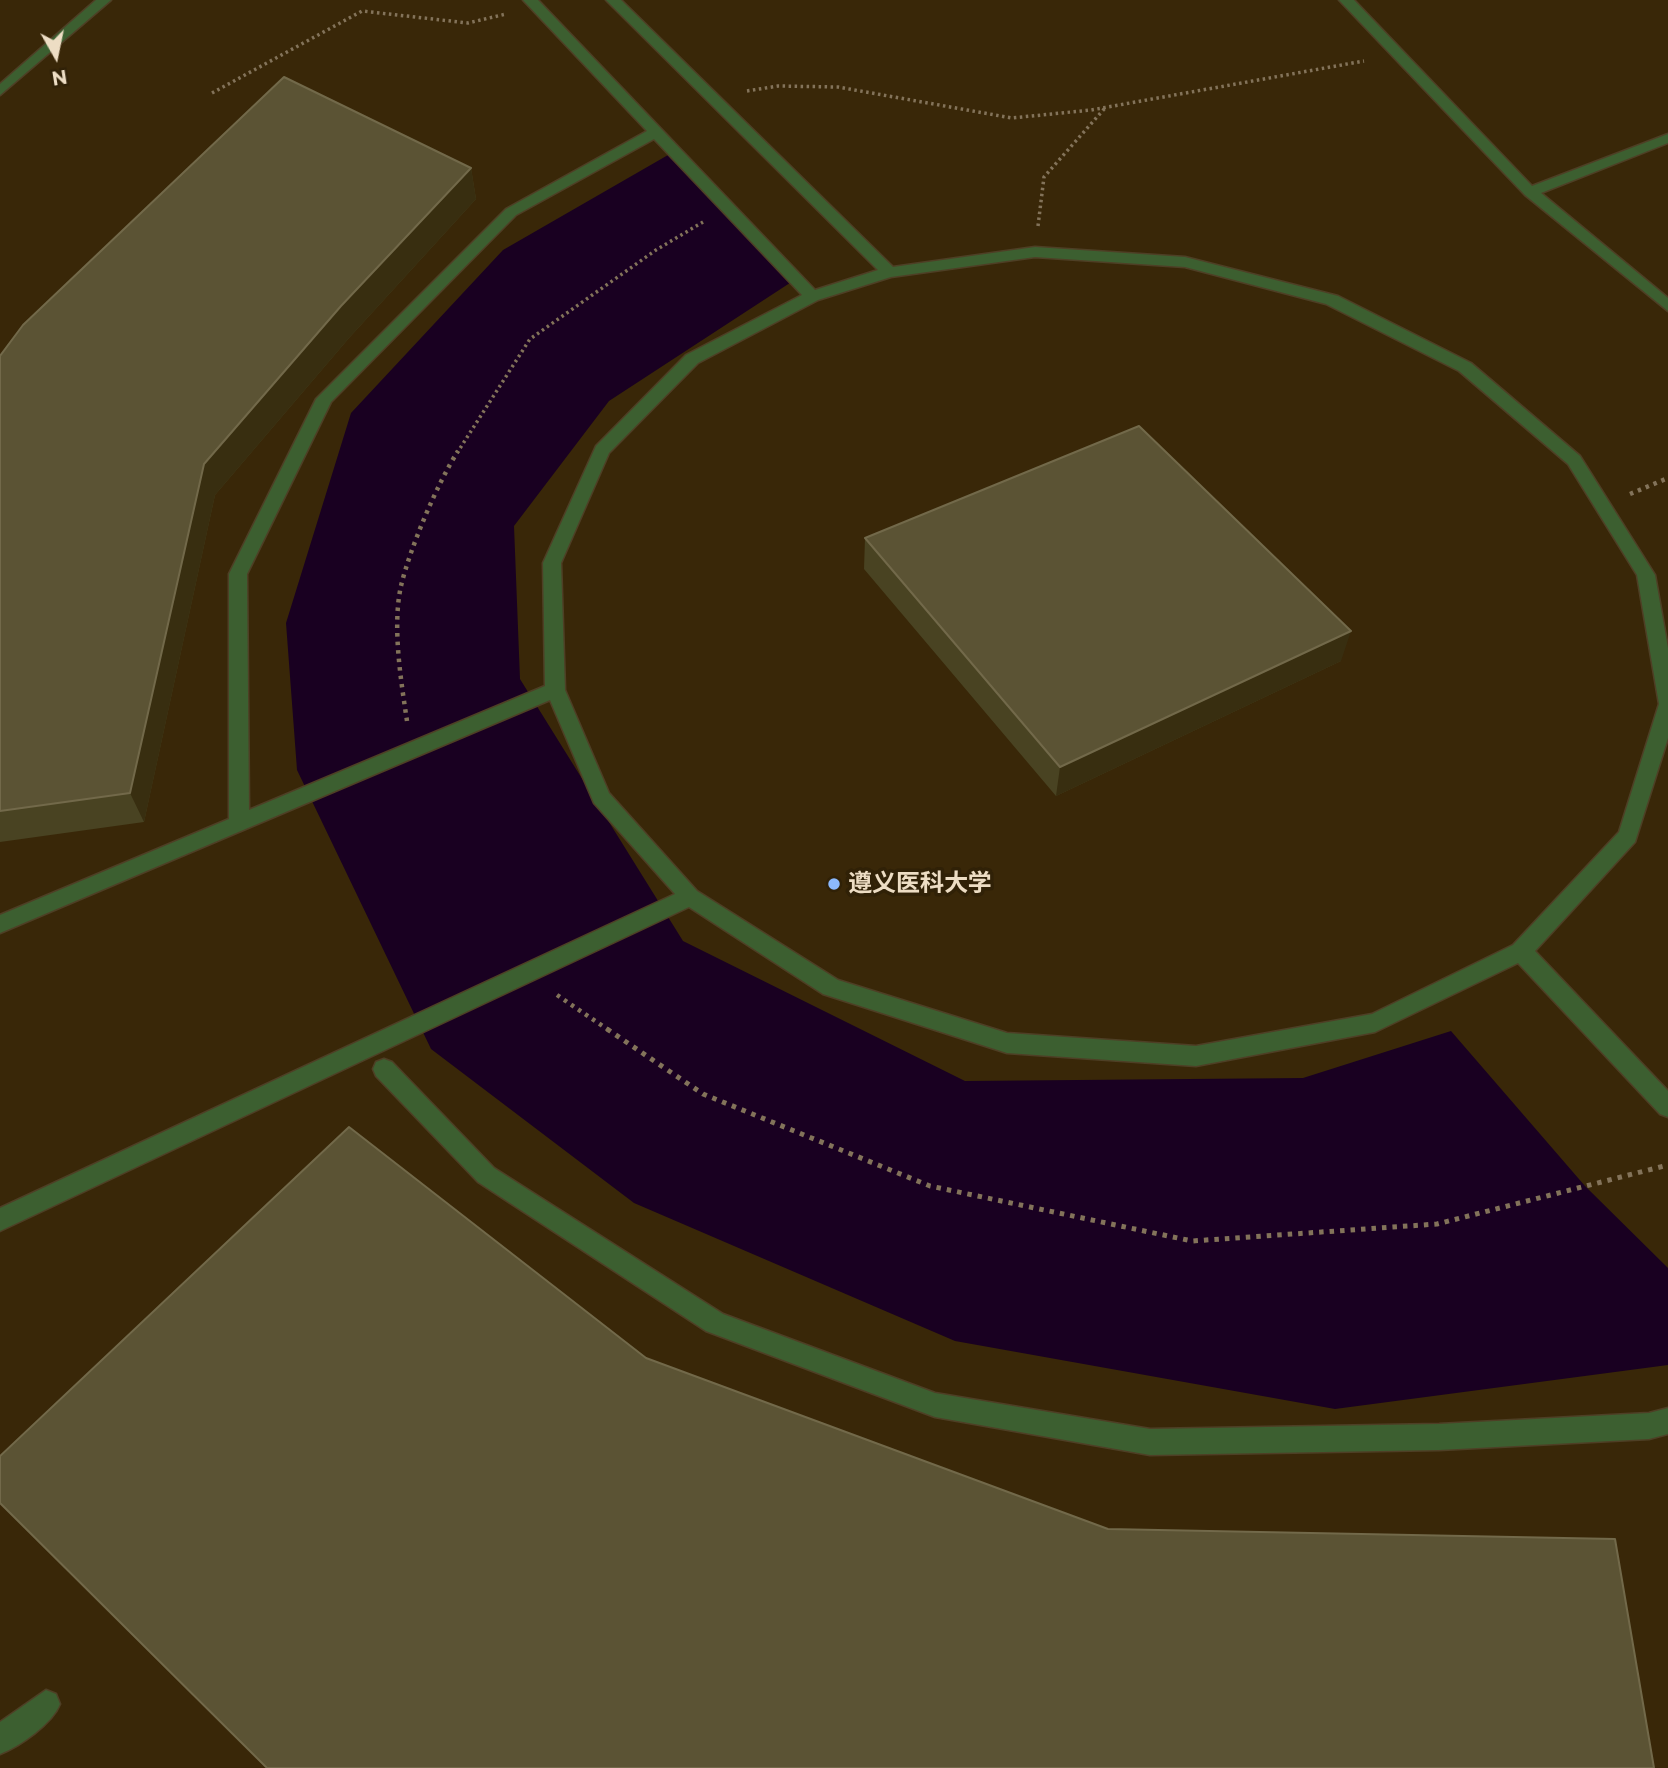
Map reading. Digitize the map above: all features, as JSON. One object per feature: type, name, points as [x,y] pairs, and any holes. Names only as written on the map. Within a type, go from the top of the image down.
[{"type":"street","points":[[0,91],[104,0]]},
{"type":"street","points":[[613,0],[889,272]]},
{"type":"street","points":[[1346,0],[1530,192],[1668,306]]},
{"type":"street","points":[[534,4],[812,296]]},
{"type":"street","points":[[239,823],[238,574],[324,399],[512,212],[656,132]]},
{"type":"street","points":[[1530,192],[1668,138]]},
{"type":"street","points":[[1035,252],[1185,262],[1332,300],[1465,367],[1574,460],[1646,575],[1668,704],[1628,836],[1521,951],[1375,1023],[1196,1056],[1007,1043],[831,987],[690,897],[601,797],[555,690],[552,563],[602,450],[692,359],[812,296],[889,272],[1035,252]]},
{"type":"street","points":[[0,924],[555,690]]},
{"type":"street","points":[[0,1220],[690,897]]},
{"type":"street","points":[[1521,951],[1668,1107]]},
{"type":"street","points":[[384,1069],[486,1175],[715,1323],[934,1405],[1150,1442],[1439,1437],[1649,1426],[1668,1421]]},
{"type":"street","points":[[0,1740],[46,1704]]},
{"type":"path","points":[[212,93],[362,10],[468,23],[534,4]]},
{"type":"path","points":[[711,97],[778,86],[838,87],[1012,118],[1105,107],[1399,55]]},
{"type":"path","points":[[1035,252],[1044,177],[1105,107]]},
{"type":"path","points":[[412,750],[398,660],[401,587],[442,477],[530,339],[656,250],[728,208]]},
{"type":"path","points":[[1603,506],[1668,478]]},
{"type":"path","points":[[530,971],[556,995],[703,1094],[930,1186],[1192,1241],[1437,1224],[1668,1165]]},
{"type":"shaded area","name":"遵义医科大学","points":[[0,0],[1668,0],[1668,1768],[0,1768]]},
{"type":"shaded area","points":[[675,151],[796,279],[609,401],[514,526],[520,679],[683,941],[965,1081],[1303,1078],[1451,1031],[1585,1186],[1668,1268],[1668,1365],[1335,1409],[955,1341],[634,1203],[431,1049],[297,770],[286,623],[351,413],[503,250]]},
{"type":"building","points":[[284,77],[471,168],[341,306],[204,464],[130,793],[0,811],[0,356],[23,325]]},
{"type":"building","points":[[1139,426],[1351,631],[1060,767],[865,538]]},
{"type":"building","points":[[349,1127],[646,1358],[1108,1529],[1615,1539],[1654,1768],[267,1768],[0,1503],[0,1456]]},
{"type":"place","name":"遵义医科大学","points":[[834,884]]}]
